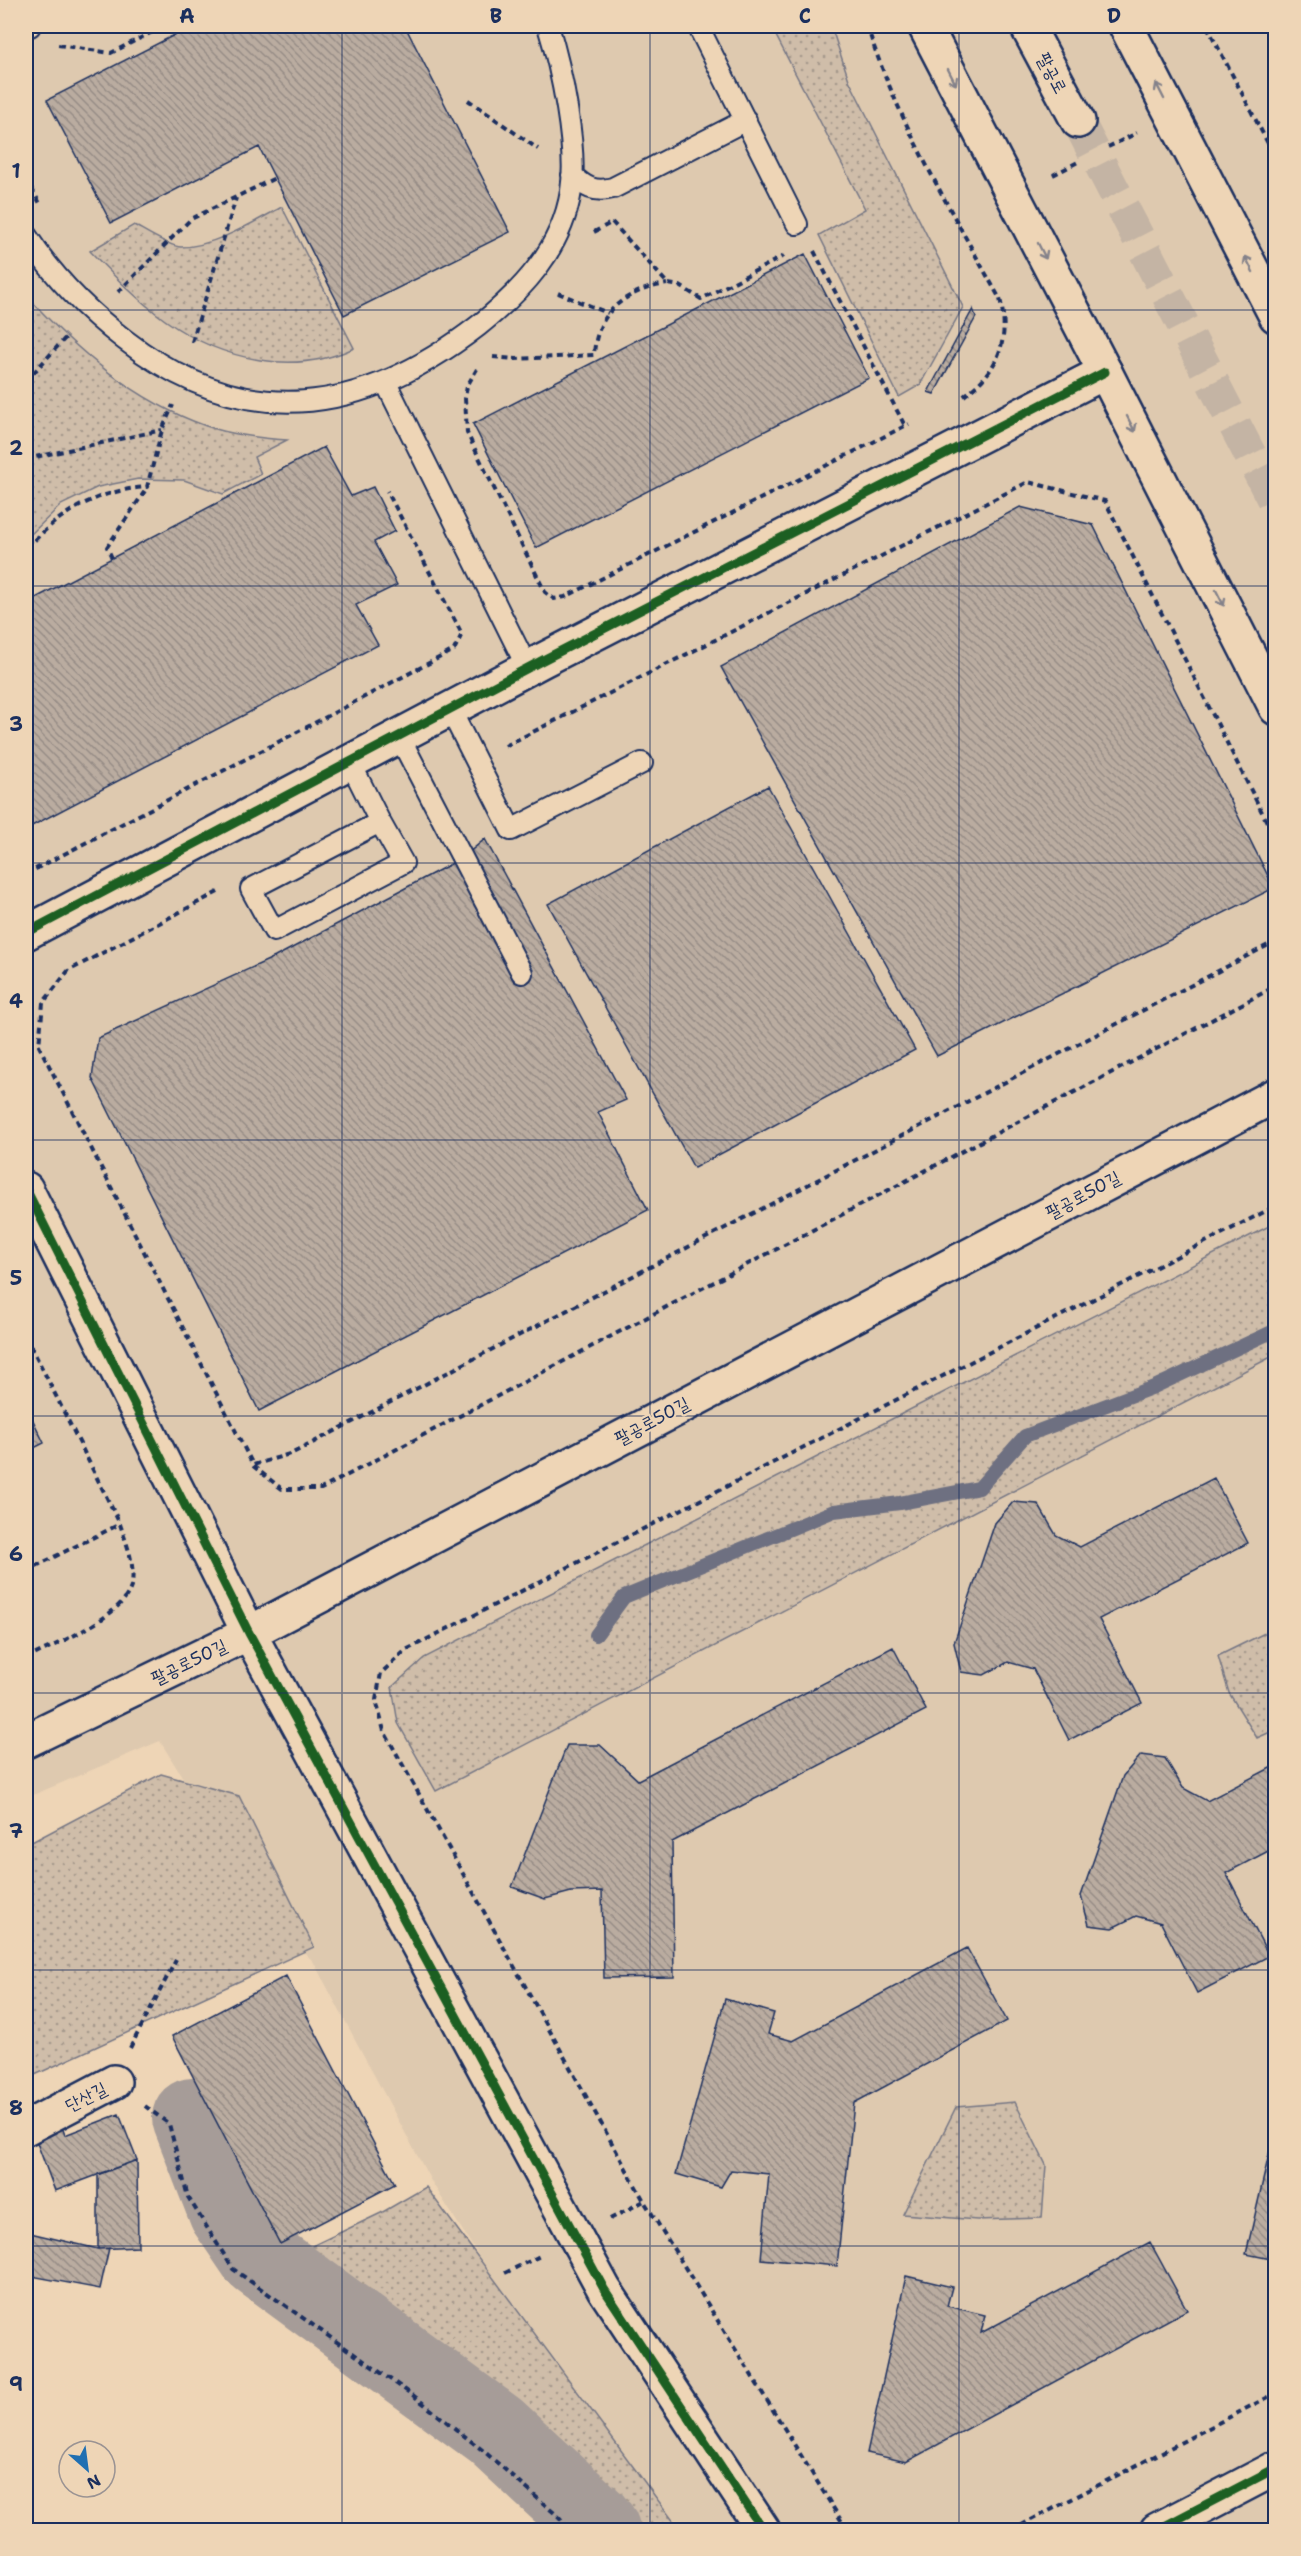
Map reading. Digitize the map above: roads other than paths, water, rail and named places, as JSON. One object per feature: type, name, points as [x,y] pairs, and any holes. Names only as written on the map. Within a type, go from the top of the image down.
[{"type":"street","points":[[925,26],[1105,372],[1275,708]]},
{"type":"street","name":"팔공로","points":[[1027,26],[1078,121]]},
{"type":"street","points":[[1126,26],[1275,316]]},
{"type":"street","points":[[26,933],[450,709],[1105,372]]},
{"type":"street","name":"팔공로50길","points":[[26,1741],[249,1633],[1273,1094]]},
{"type":"street","points":[[26,1189],[249,1633],[604,2289],[763,2530]]},
{"type":"street","name":"단산길","points":[[26,2128],[114,2082]]},
{"type":"street","points":[[1157,2530],[1275,2468]]},
{"type":"lane","points":[[26,235],[54,273],[111,329],[153,360],[198,384],[244,398],[283,402],[338,397],[386,383],[436,355],[469,333],[522,288],[540,266],[557,234],[569,200],[572,175],[567,116],[548,26]]},
{"type":"lane","points":[[698,26],[797,224]]},
{"type":"lane","points":[[572,175],[590,189],[613,188],[746,120]]},
{"type":"lane","points":[[386,383],[528,669]]},
{"type":"lane","points":[[450,709],[511,830],[642,763]]},
{"type":"lane","points":[[399,736],[522,973]]},
{"type":"lane","points":[[350,762],[403,863],[274,931],[251,889],[380,822]]},
{"type":"waterway","points":[[596,1635],[624,1597],[834,1511],[900,1503],[979,1488],[1025,1436],[1154,1387],[1276,1330]]},
{"type":"waterway","points":[[192,2118],[228,2211],[260,2258],[496,2431],[600,2530]]},
{"type":"tunnel","points":[[1078,121],[1276,505]]}]
